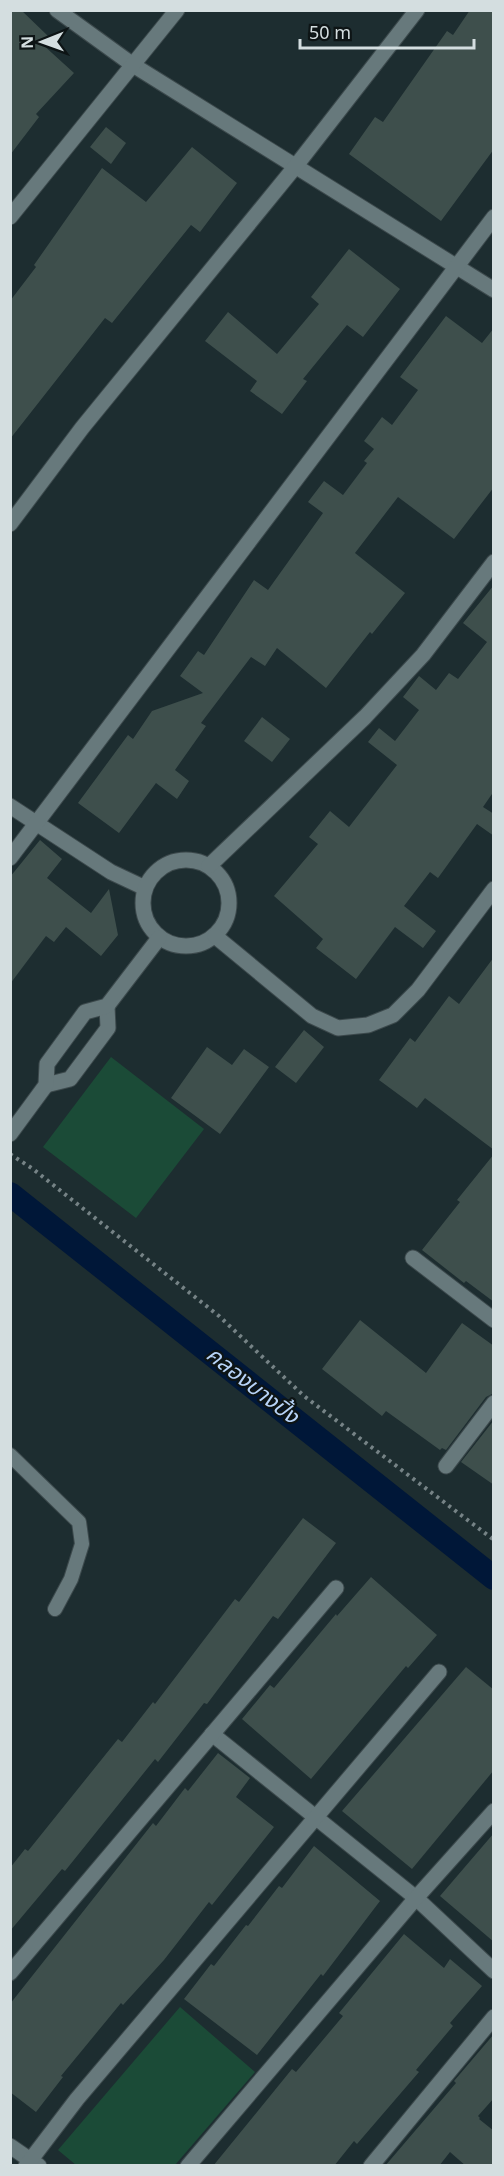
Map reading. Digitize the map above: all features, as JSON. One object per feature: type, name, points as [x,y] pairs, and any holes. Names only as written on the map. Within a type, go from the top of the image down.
[{"type":"street","points":[[57,10],[133,65],[494,290]]},
{"type":"street","points":[[10,217],[177,10]]},
{"type":"street","points":[[10,524],[82,428],[295,167],[417,10]]},
{"type":"street","points":[[10,858],[38,824],[494,218]]},
{"type":"street","points":[[209,866],[365,717],[423,655],[494,562]]},
{"type":"street","points":[[10,806],[111,872],[145,888]]},
{"type":"street","points":[[191,860],[209,866],[219,875],[226,887],[229,900],[228,913],[223,926],[215,936],[202,944],[187,947],[172,945],[159,938],[150,928],[144,915],[142,902],[145,888],[151,877],[172,861],[191,860]]},
{"type":"street","points":[[215,936],[312,1016],[338,1028],[368,1025],[393,1016],[418,990],[494,889]]},
{"type":"street","points":[[14,1129],[46,1085],[47,1064],[85,1012],[107,1006],[159,938]]},
{"type":"street","points":[[46,1085],[70,1079],[108,1028],[107,1006]]},
{"type":"street","points":[[413,1258],[494,1320]]},
{"type":"street","points":[[446,1466],[494,1403]]},
{"type":"street","points":[[10,1973],[336,1588]]},
{"type":"street","points":[[10,2146],[32,2163],[77,2099],[439,1672]]},
{"type":"street","points":[[212,1734],[416,1898],[494,1971]]},
{"type":"street","points":[[188,2166],[416,1898],[494,1811]]},
{"type":"street","points":[[371,2166],[494,2017]]},
{"type":"lane","points":[[10,1455],[79,1522],[82,1545],[71,1578],[55,1609]]},
{"type":"path","points":[[10,1154],[33,1169],[219,1316],[304,1395],[494,1540]]},
{"type":"green space","points":[[111,1057],[204,1129],[136,1218],[43,1147]]},
{"type":"green space","points":[[180,2007],[255,2072],[175,2165],[76,2165],[58,2150]]},
{"type":"building","points":[[10,10],[21,10],[48,36],[41,43],[74,73],[36,114],[39,117],[10,155]]},
{"type":"building","points":[[470,10],[494,10],[494,149],[441,221],[349,154],[375,117],[383,122],[447,31],[453,35]]},
{"type":"building","points":[[106,127],[126,143],[111,164],[90,147]]},
{"type":"building","points":[[192,147],[237,183],[200,232],[191,225],[112,323],[105,318],[10,439],[10,301],[36,267],[34,265],[102,168],[146,202]]},
{"type":"building","points":[[349,249],[400,289],[363,337],[347,325],[303,379],[307,381],[282,414],[250,391],[257,381],[205,341],[228,312],[277,354],[319,304],[311,297]]},
{"type":"building","points":[[446,316],[482,343],[494,328],[494,487],[454,539],[398,497],[355,553],[405,593],[372,634],[370,632],[326,688],[277,648],[265,666],[251,657],[201,723],[206,726],[175,770],[189,781],[177,799],[156,783],[119,833],[78,803],[128,735],[133,739],[152,711],[203,693],[180,676],[198,651],[204,655],[254,580],[268,590],[323,513],[308,502],[324,481],[343,495],[367,463],[364,461],[374,449],[364,441],[382,417],[392,425],[418,390],[400,377]]},
{"type":"building","points":[[494,585],[494,791],[483,807],[494,814],[494,836],[477,824],[438,878],[430,872],[404,906],[436,931],[423,948],[395,927],[356,979],[316,948],[323,939],[274,896],[318,844],[309,837],[330,811],[349,827],[397,765],[368,742],[379,728],[395,741],[419,710],[403,697],[419,676],[436,690],[449,673],[458,679],[487,642],[463,623]]},
{"type":"building","points":[[262,717],[290,739],[272,762],[244,741]]},
{"type":"building","points":[[40,840],[62,859],[47,878],[91,913],[109,889],[118,935],[101,956],[66,927],[54,942],[46,936],[10,984],[10,877]]},
{"type":"building","points":[[494,957],[494,1150],[425,1098],[417,1108],[379,1080],[410,1038],[415,1042],[449,996],[459,1004]]},
{"type":"building","points":[[304,1030],[324,1047],[296,1083],[275,1067]]},
{"type":"building","points":[[207,1047],[232,1065],[244,1049],[269,1067],[220,1134],[171,1098]]},
{"type":"building","points":[[494,1154],[494,1302],[466,1281],[464,1283],[422,1250],[460,1202],[457,1200]]},
{"type":"building","points":[[360,1320],[426,1373],[462,1323],[494,1346],[494,1393],[486,1397],[446,1450],[442,1448],[440,1450],[386,1411],[382,1416],[322,1369]]},
{"type":"building","points":[[494,1420],[494,1485],[461,1462]]},
{"type":"building","points":[[303,1518],[336,1543],[278,1619],[273,1616],[207,1704],[204,1703],[158,1762],[155,1759],[65,1871],[62,1869],[10,1931],[10,1868],[25,1849],[28,1851],[118,1739],[122,1742],[153,1702],[155,1704],[235,1599],[239,1602]]},
{"type":"building","points":[[371,1577],[437,1635],[408,1668],[406,1666],[311,1779],[242,1719],[270,1685],[274,1688],[336,1614],[337,1616]]},
{"type":"building","points":[[466,1667],[494,1690],[494,1770],[412,1869],[342,1811]]},
{"type":"building","points":[[218,1753],[250,1778],[236,1797],[274,1827],[212,1905],[209,1902],[164,1960],[123,2005],[121,2003],[61,2076],[63,2077],[36,2112],[10,2092],[10,2004],[153,1823],[156,1826],[185,1788],[188,1791]]},
{"type":"building","points":[[494,1833],[494,1942],[440,1896]]},
{"type":"building","points":[[314,1846],[380,1901],[323,1976],[321,1974],[257,2055],[184,1999],[211,1964],[214,1966],[246,1925],[248,1926],[279,1886],[282,1888]]},
{"type":"building","points":[[404,1934],[444,1968],[450,1959],[482,1986],[450,2023],[453,2026],[416,2070],[419,2072],[357,2144],[354,2141],[334,2166],[213,2166],[292,2069],[296,2072],[343,2016],[339,2013]]},
{"type":"building","points":[[494,2034],[494,2098],[478,2116],[494,2131],[494,2166],[466,2166],[450,2152],[439,2166],[385,2166],[456,2083],[454,2081]]},
{"type":"waterway","name":"คลองบางปิ้ง","points":[[10,1194],[494,1578]]}]
